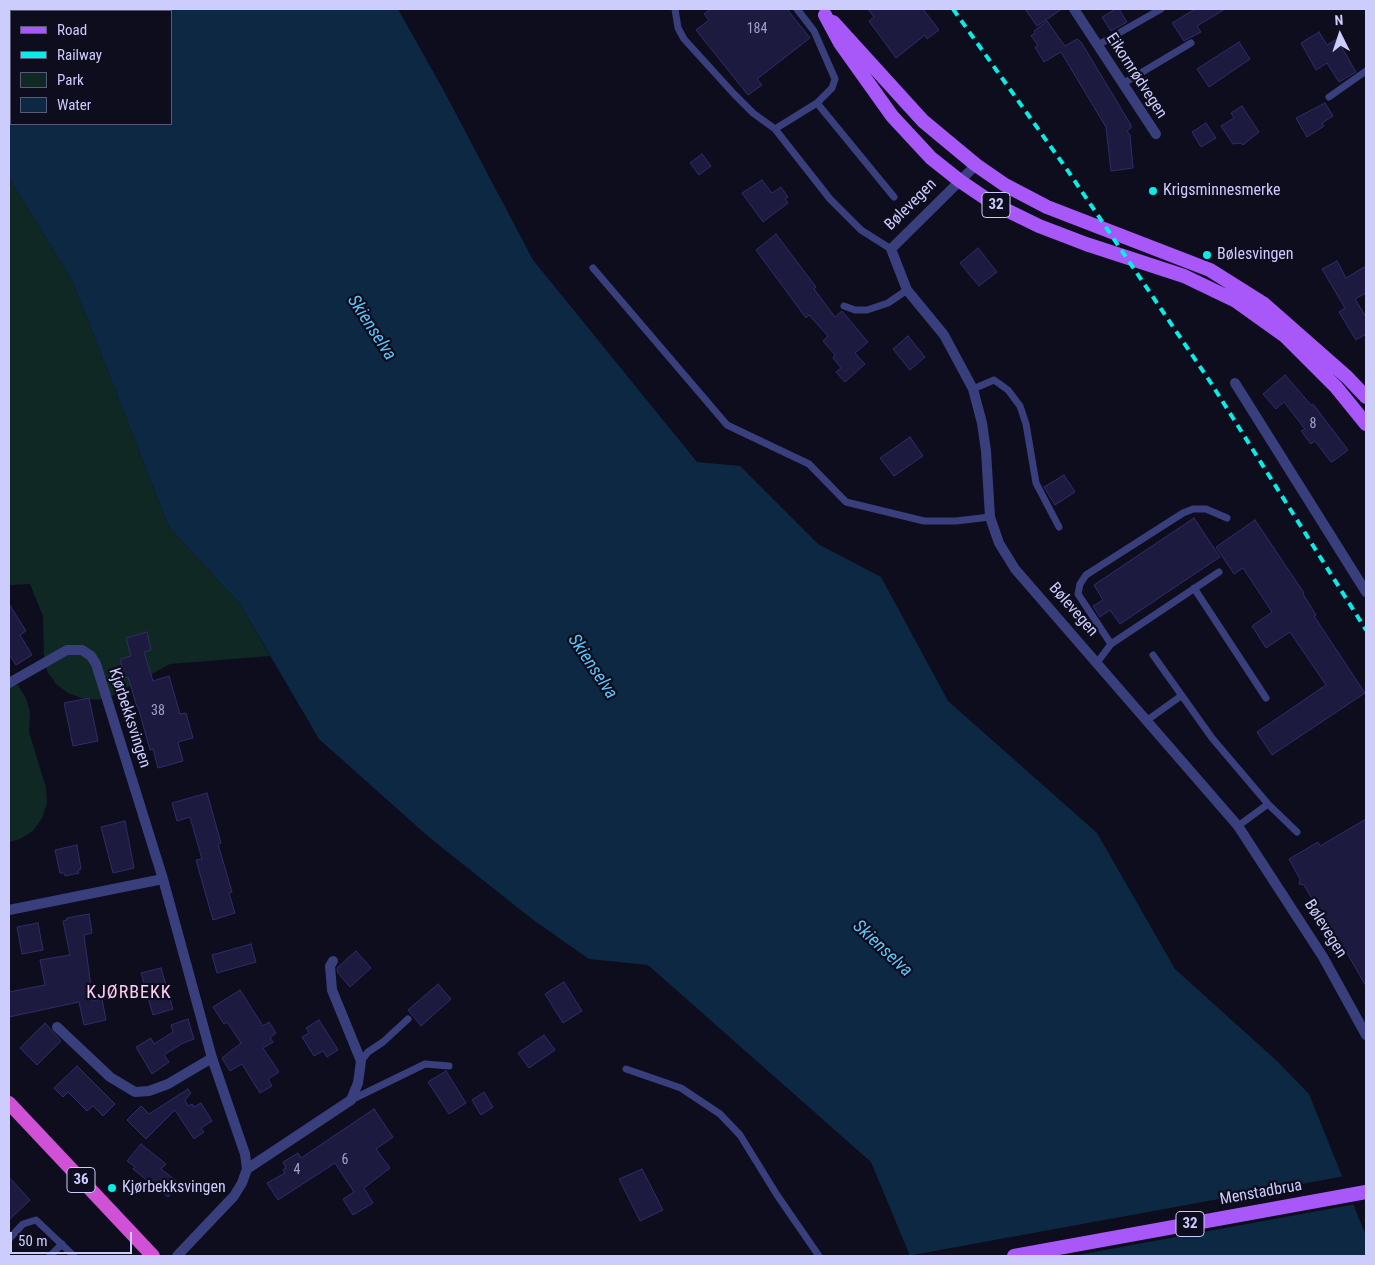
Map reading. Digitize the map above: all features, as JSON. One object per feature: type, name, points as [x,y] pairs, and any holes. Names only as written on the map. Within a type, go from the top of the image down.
[{"type":"highway","name":"36","points":[[9,1103],[153,1256]]},
{"type":"main road","name":"Bølevegen","points":[[823,12],[847,35],[923,120],[976,165],[1005,184],[1047,207],[1188,260],[1235,285],[1264,304],[1347,377],[1366,397]]},
{"type":"main road","name":"Bølevegen","points":[[823,12],[840,43],[892,116],[931,158],[960,181],[994,204],[1039,226],[1086,244],[1184,276],[1236,301],[1285,336],[1336,388],[1366,424]]},
{"type":"main road","name":"Menstadbrua","points":[[1014,1256],[1366,1192]]},
{"type":"street","name":"Eikornrødvegen","points":[[1074,9],[1156,134]]},
{"type":"street","name":"Bølevegen","points":[[976,165],[891,249],[907,290],[944,335],[973,389],[982,423],[986,451],[990,517],[999,543],[1015,569],[1238,826],[1322,957],[1366,1035]]},
{"type":"street","points":[[1235,383],[1366,592]]},
{"type":"street","name":"Kjørbekksvingen","points":[[9,684],[67,650],[82,650],[91,656],[96,664],[163,879],[212,1058],[245,1154],[247,1169]]},
{"type":"street","points":[[9,910],[163,879]]},
{"type":"street","points":[[178,1256],[234,1196],[242,1183],[247,1169],[351,1100],[358,1083],[361,1062],[332,990],[330,978],[333,961]]},
{"type":"street","points":[[58,1027],[110,1077],[135,1092],[150,1091],[168,1084],[212,1058]]},
{"type":"lane","points":[[675,9],[678,28],[684,39],[753,114],[775,130],[830,199],[861,230],[891,249]]},
{"type":"lane","points":[[775,130],[817,104],[832,88],[834,79],[814,31],[797,9]]},
{"type":"lane","points":[[1098,45],[1161,9]]},
{"type":"lane","points":[[1124,83],[1191,43]]},
{"type":"lane","points":[[1329,97],[1366,70]]},
{"type":"lane","points":[[817,104],[894,197]]},
{"type":"lane","points":[[593,268],[727,425],[809,464],[846,502],[924,521],[956,521],[990,517]]},
{"type":"lane","points":[[844,306],[855,310],[868,310],[888,303],[907,290]]},
{"type":"lane","points":[[973,389],[994,380],[1008,390],[1020,406],[1026,424],[1036,483],[1059,527]]},
{"type":"lane","points":[[1111,644],[1078,594],[1080,584],[1086,575],[1183,513],[1193,509],[1206,509],[1227,518]]},
{"type":"lane","points":[[1096,664],[1111,644],[1219,572]]},
{"type":"lane","points":[[1194,588],[1266,698]]},
{"type":"lane","points":[[1152,655],[1212,738],[1268,804],[1297,832]]},
{"type":"lane","points":[[1146,721],[1182,696]]},
{"type":"lane","points":[[1238,826],[1268,804]]},
{"type":"lane","points":[[361,1062],[368,1052],[383,1042],[408,1019]]},
{"type":"lane","points":[[351,1100],[425,1064],[449,1066]]},
{"type":"lane","points":[[626,1069],[681,1088],[720,1114],[740,1135],[777,1196],[819,1256]]},
{"type":"lane","points":[[9,1239],[23,1224],[36,1220],[74,1256]]},
{"type":"lane","points":[[50,1256],[62,1244]]},
{"type":"green space","points":[[9,178],[72,280],[169,527],[240,604],[270,656],[170,664],[112,696],[97,700],[82,698],[68,693],[56,684],[47,671],[44,656],[43,616],[30,584],[9,585]]},
{"type":"green space","points":[[9,679],[18,685],[26,698],[30,713],[29,732],[46,788],[47,803],[42,818],[33,831],[20,839],[9,842]]},
{"type":"water","name":"Skienselva","points":[[9,9],[398,9],[445,93],[533,260],[697,462],[740,466],[818,544],[881,577],[948,701],[1097,833],[1175,969],[1278,1062],[1309,1094],[1366,1236],[1366,1256],[910,1256],[871,1162],[648,965],[589,959],[532,919],[430,838],[319,739],[240,604],[169,527],[72,280],[9,178]]},
{"type":"pier","points":[[1345,1176],[1356,1204],[1072,1256],[907,1256]]},
{"type":"building","points":[[711,9],[787,9],[810,38],[757,79],[762,85],[748,95],[696,30],[709,20],[704,14]]},
{"type":"building","points":[[868,9],[923,9],[939,30],[927,39],[925,35],[896,58],[869,21],[874,17]]},
{"type":"building","points":[[1025,9],[1062,9],[1037,26]]},
{"type":"building","points":[[1119,9],[1127,22],[1111,31],[1102,17]]},
{"type":"building","points":[[1195,9],[1225,9],[1197,26],[1201,32],[1184,41],[1172,23]]},
{"type":"building","points":[[1047,21],[1065,46],[1077,39],[1081,42],[1131,125],[1131,128],[1127,131],[1130,135],[1133,168],[1111,171],[1106,127],[1061,52],[1044,62],[1035,47],[1038,45],[1031,36],[1035,33],[1034,31]]},
{"type":"building","points":[[1319,32],[1327,45],[1337,39],[1356,72],[1339,82],[1327,63],[1316,70],[1301,43]]},
{"type":"building","points":[[1239,42],[1250,59],[1209,87],[1197,69]]},
{"type":"building","points":[[1325,103],[1333,116],[1322,123],[1324,126],[1307,137],[1296,118]]},
{"type":"building","points":[[1242,106],[1259,132],[1243,145],[1241,143],[1233,144],[1221,126],[1234,118],[1231,113]]},
{"type":"building","points":[[1206,123],[1216,138],[1201,147],[1192,132]]},
{"type":"building","points":[[702,154],[711,166],[699,175],[690,163]]},
{"type":"building","points":[[762,180],[772,193],[781,187],[788,197],[785,199],[788,203],[763,222],[742,193]]},
{"type":"building","points":[[776,234],[816,287],[814,289],[835,317],[842,311],[868,342],[855,353],[865,364],[845,382],[836,372],[841,368],[833,358],[835,355],[823,341],[828,336],[809,315],[806,318],[756,250]]},
{"type":"building","points":[[978,248],[997,272],[979,286],[960,263]]},
{"type":"building","points":[[1337,261],[1346,278],[1366,266],[1366,293],[1355,299],[1366,317],[1366,334],[1356,340],[1339,312],[1345,308],[1322,269]]},
{"type":"building","points":[[908,336],[925,357],[910,370],[893,349]]},
{"type":"building","points":[[1285,375],[1311,405],[1313,404],[1348,450],[1335,460],[1331,462],[1315,441],[1311,444],[1301,431],[1305,429],[1284,402],[1276,409],[1263,394]]},
{"type":"building","points":[[910,437],[923,456],[894,476],[880,458]]},
{"type":"building","points":[[1064,475],[1075,492],[1055,505],[1044,487]]},
{"type":"building","points":[[1194,518],[1220,557],[1120,624],[1110,610],[1100,617],[1093,606],[1103,600],[1094,585]]},
{"type":"building","points":[[1255,520],[1304,593],[1316,615],[1314,616],[1365,693],[1272,755],[1257,732],[1326,685],[1290,632],[1266,648],[1252,626],[1272,612],[1243,568],[1234,574],[1216,547]]},
{"type":"building","points":[[9,604],[26,631],[20,635],[32,655],[16,665],[9,654]]},
{"type":"building","points":[[147,632],[151,650],[144,652],[153,681],[169,676],[180,714],[186,713],[193,738],[178,742],[183,761],[158,768],[153,749],[150,750],[128,677],[125,678],[120,659],[131,656],[126,638]]},
{"type":"building","points":[[89,698],[98,741],[73,746],[64,703]]},
{"type":"building","points":[[207,793],[221,843],[218,844],[232,892],[229,893],[235,913],[213,920],[196,860],[202,859],[190,817],[177,821],[172,803]]},
{"type":"building","points":[[1366,819],[1366,986],[1347,953],[1345,955],[1304,885],[1299,884],[1300,879],[1289,859],[1318,842],[1320,846]]},
{"type":"building","points":[[125,821],[134,868],[113,873],[101,827]]},
{"type":"building","points":[[77,845],[81,869],[78,870],[79,873],[65,876],[64,873],[60,873],[55,850]]},
{"type":"building","points":[[89,914],[92,933],[84,935],[93,1001],[102,999],[106,1020],[84,1025],[79,1002],[9,1017],[9,992],[45,985],[40,960],[70,955],[63,921],[67,920],[67,918]]},
{"type":"building","points":[[38,923],[43,950],[22,954],[17,927]]},
{"type":"building","points":[[251,944],[256,962],[217,973],[212,955]]},
{"type":"building","points":[[356,951],[371,968],[350,987],[338,973],[337,968]]},
{"type":"building","points":[[161,968],[173,1009],[153,1015],[141,973]]},
{"type":"building","points":[[564,982],[582,1011],[563,1023],[545,994]]},
{"type":"building","points":[[438,984],[451,999],[421,1026],[408,1010]]},
{"type":"building","points":[[240,990],[263,1026],[269,1022],[276,1033],[270,1038],[273,1042],[263,1048],[279,1072],[268,1079],[272,1086],[260,1093],[242,1064],[230,1071],[222,1058],[241,1043],[227,1022],[224,1024],[213,1007]]},
{"type":"building","points":[[188,1019],[194,1039],[183,1043],[164,1055],[169,1062],[152,1074],[136,1047],[151,1038],[154,1044],[173,1032],[171,1025]]},
{"type":"building","points":[[319,1020],[338,1050],[327,1057],[323,1051],[314,1056],[302,1037],[309,1033],[306,1028]]},
{"type":"building","points":[[45,1023],[61,1041],[37,1065],[20,1048]]},
{"type":"building","points":[[544,1035],[555,1050],[529,1068],[518,1053]]},
{"type":"building","points":[[77,1066],[115,1104],[103,1116],[93,1106],[87,1111],[68,1092],[63,1097],[54,1088]]},
{"type":"building","points":[[446,1071],[466,1103],[449,1114],[428,1082]]},
{"type":"building","points":[[188,1089],[191,1093],[185,1100],[188,1106],[192,1104],[194,1107],[201,1103],[212,1121],[201,1128],[204,1132],[194,1139],[175,1110],[146,1139],[127,1120],[141,1106],[149,1114]]},
{"type":"building","points":[[484,1092],[493,1107],[481,1115],[472,1100]]},
{"type":"building","points":[[374,1109],[393,1137],[376,1149],[390,1168],[364,1188],[373,1203],[353,1215],[343,1199],[354,1192],[335,1163],[278,1200],[267,1183],[285,1173],[283,1170],[286,1168],[283,1162],[298,1153],[301,1158]]},
{"type":"building","points":[[141,1144],[166,1164],[161,1169],[179,1183],[168,1197],[133,1169],[135,1167],[127,1161]]},
{"type":"building","points":[[642,1169],[663,1210],[640,1221],[619,1179]]},
{"type":"building","points":[[9,1177],[30,1200],[9,1220]]},
{"type":"railway","points":[[953,9],[1068,171],[1211,383],[1366,630]]},
{"type":"place","name":"Krigsminnesmerke","points":[[1153,191]]},
{"type":"place","name":"Bølesvingen","points":[[1207,255]]},
{"type":"place","name":"Kjørbekksvingen","points":[[112,1188]]},
{"type":"district","name":"KJØRBEKK","points":[[129,993]]}]
